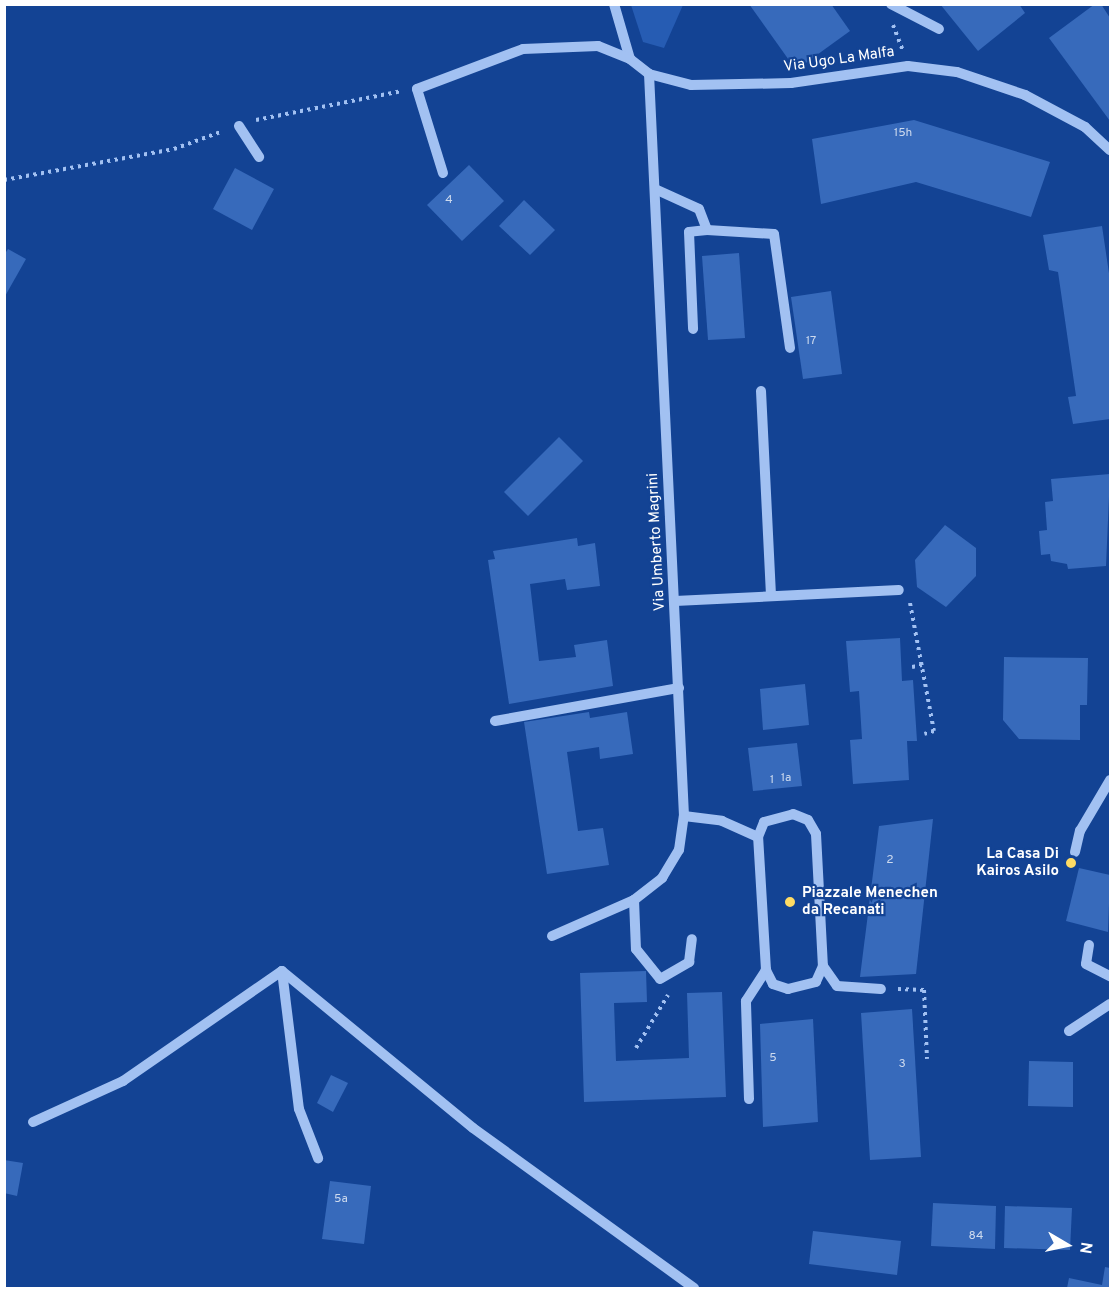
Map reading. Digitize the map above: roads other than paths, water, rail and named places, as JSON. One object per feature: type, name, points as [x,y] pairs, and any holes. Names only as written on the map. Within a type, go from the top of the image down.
[{"type":"street","points":[[614,4],[630,59]]},
{"type":"street","points":[[890,10],[939,29]]},
{"type":"street","name":"Via Ugo La Malfa","points":[[443,173],[417,88],[523,49],[598,46],[630,59],[649,75],[691,85],[791,83],[908,66],[957,72],[1025,95],[1085,127],[1110,150]]},
{"type":"street","name":"Via Umberto Magrini","points":[[552,936],[634,900],[662,878],[679,850],[684,816],[649,75]]},
{"type":"street","points":[[238,126],[259,157]]},
{"type":"street","points":[[655,189],[699,208],[707,230]]},
{"type":"street","points":[[693,329],[689,232],[707,230],[774,234],[790,348]]},
{"type":"street","points":[[761,391],[771,596]]},
{"type":"street","points":[[675,601],[899,590]]},
{"type":"street","points":[[495,721],[679,688]]},
{"type":"street","points":[[1075,852],[1080,831],[1110,780]]},
{"type":"street","points":[[777,815],[808,819],[816,834],[823,966],[816,982],[804,988],[773,984],[766,970],[758,837],[764,822],[777,815]]},
{"type":"street","points":[[684,816],[722,821],[758,837]]},
{"type":"street","points":[[634,900],[636,949],[660,979],[689,962],[692,939]]},
{"type":"street","points":[[1089,945],[1086,964],[1110,976]]},
{"type":"street","points":[[823,966],[837,986],[881,989]]},
{"type":"street","points":[[749,1099],[746,1001],[766,970]]},
{"type":"street","points":[[33,1122],[123,1081],[282,971]]},
{"type":"street","points":[[282,971],[299,1109],[318,1158]]},
{"type":"street","points":[[282,971],[473,1128],[694,1288]]},
{"type":"street","points":[[1069,1031],[1110,1004]]},
{"type":"place","name":"La Casa Di Kairos Asilo","points":[[1071,863]]},
{"type":"place","name":"Piazzale Menechen da Recanati","points":[[790,902]]}]
